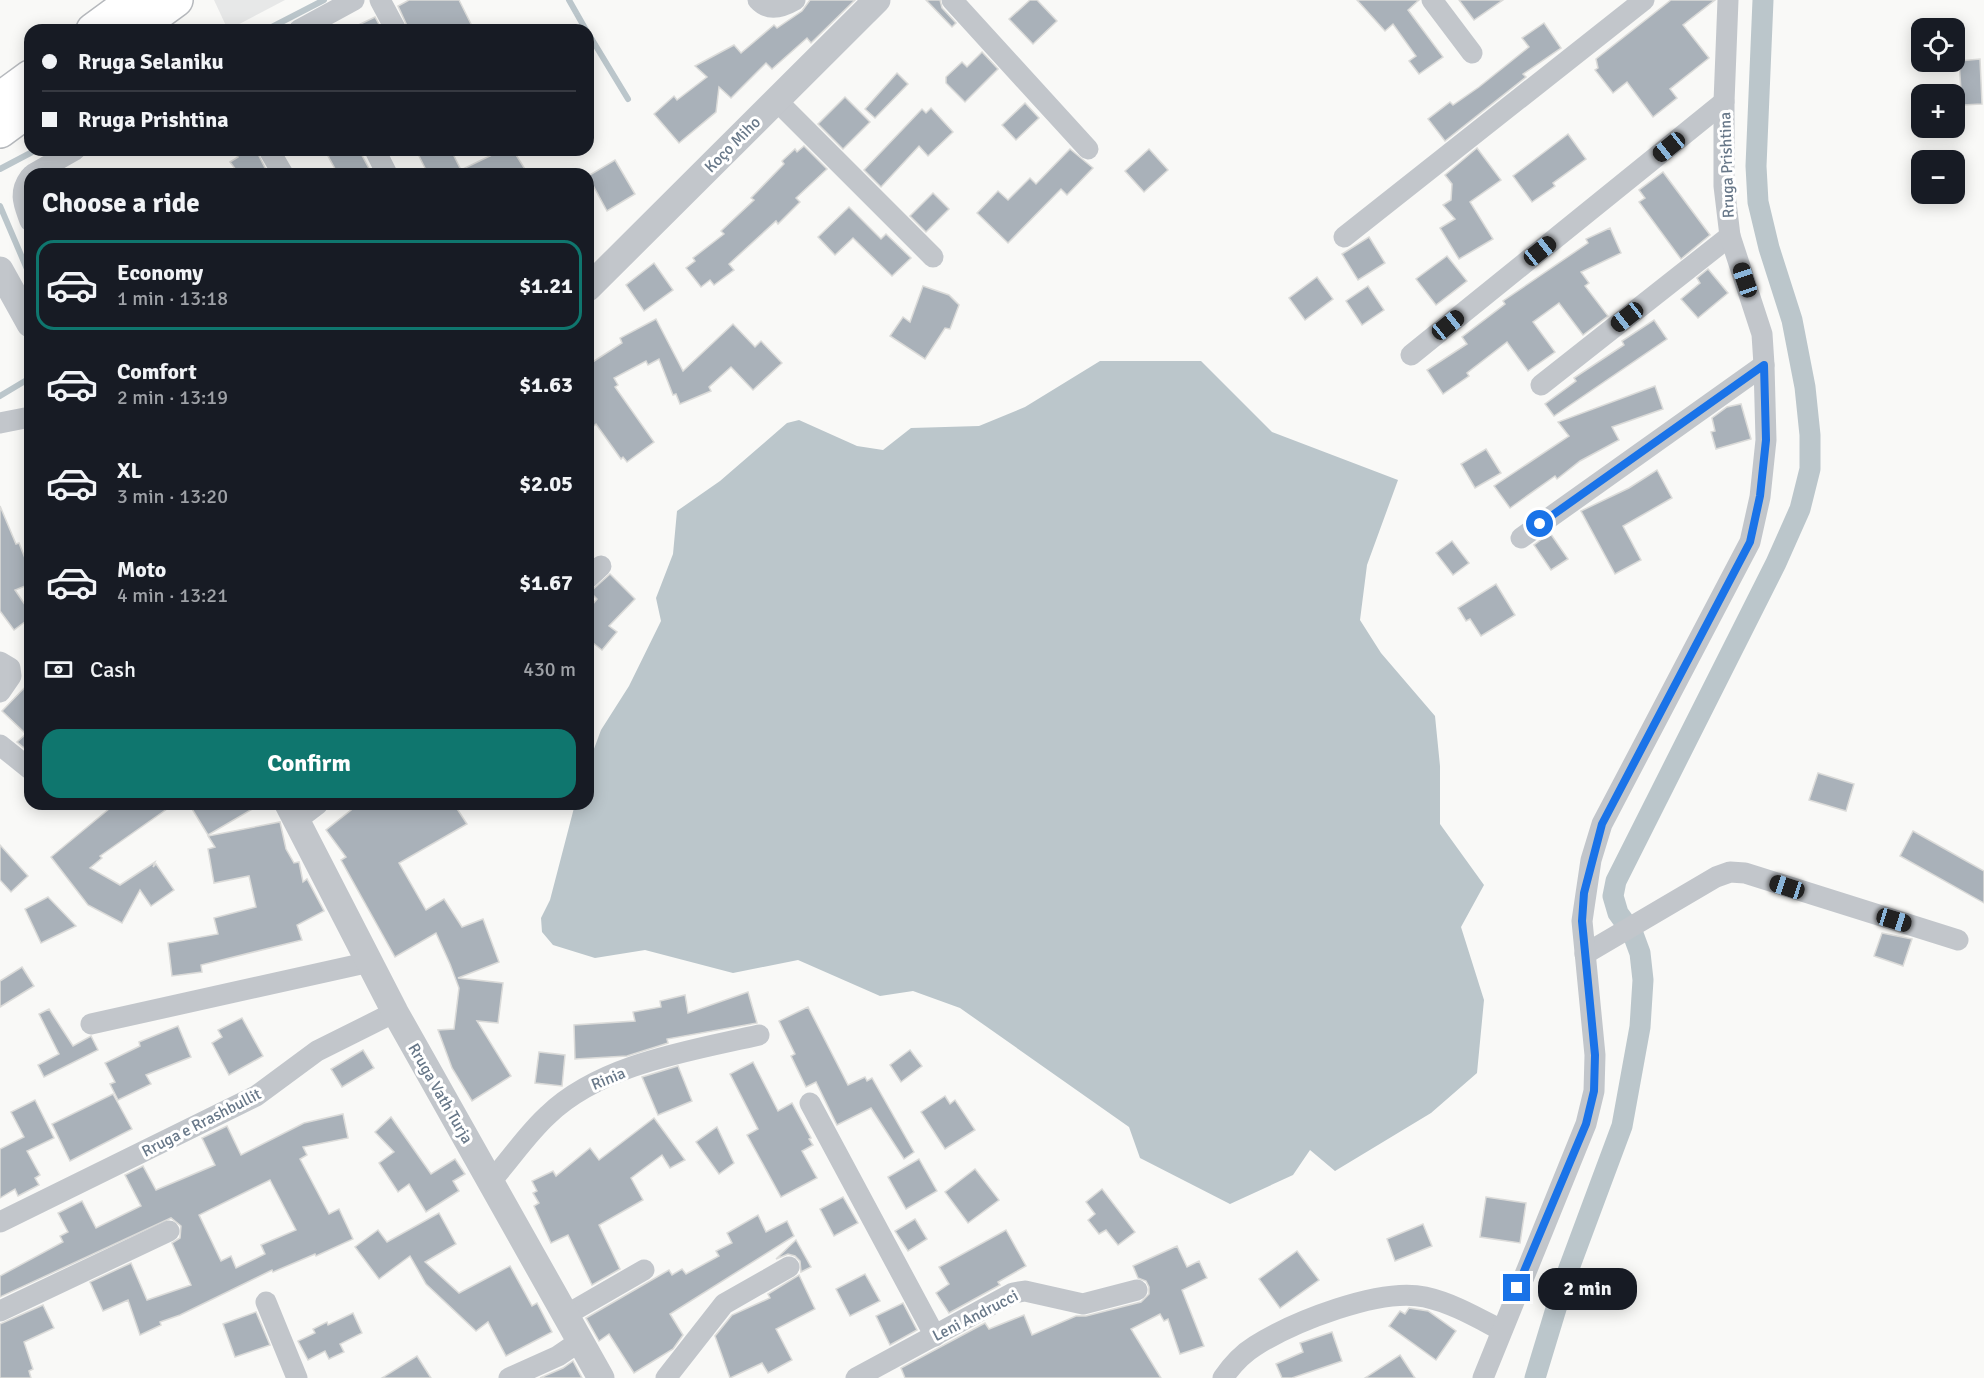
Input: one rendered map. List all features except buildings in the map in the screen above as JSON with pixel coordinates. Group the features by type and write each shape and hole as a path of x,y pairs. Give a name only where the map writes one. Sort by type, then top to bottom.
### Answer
{"highway":[{"path":"101,24 134,0"},
{"path":"143,24 176,0"},
{"path":"0,99 24,81"},
{"path":"0,131 24,113"}],"street":[{"path":"315,24 354,0"},
{"path":"380,0 393,24"},
{"path":"758,0 774,8 795,0"},
{"name":"Koço Miho","path":"594,282 877,0"},
{"path":"952,0 1088,149"},
{"path":"1432,0 1472,53"},
{"path":"1344,237 1644,0"},
{"name":"Rruga Prishtina","path":"1483,1378 1586,1124 1594,1091 1595,1055 1582,921 1584,893 1602,824 1750,542 1760,496 1766,440 1762,334 1730,236 1724,186 1724,102 1728,0"},
{"path":"777,100 933,257"},
{"path":"1412,355 1724,102"},
{"path":"44,168 64,156"},
{"path":"1541,385 1730,236"},
{"path":"0,270 24,313"},
{"path":"1521,538 1764,365"},
{"path":"0,423 24,418"},
{"path":"0,662 10,668 11,676 0,692"},
{"path":"0,745 24,764"},
{"name":"Rruga Vath Turja","path":"301,810 395,1012 601,1378"},
{"path":"1585,954 1716,877 1730,872 1744,873 1958,940"},
{"path":"91,1024 370,962"},
{"name":"Rruga e Rrashbullit","path":"0,1222 256,1096 317,1051 395,1012"},
{"name":"Rinia","path":"491,1181 547,1115 599,1079 682,1053 759,1035"},
{"path":"810,1103 935,1336"},
{"path":"0,1311 169,1231"},
{"path":"666,1378 723,1304 789,1267"},
{"path":"566,1315 644,1270"},
{"name":"Leni Andrucci","path":"856,1378 1013,1293 1025,1291 1083,1304 1137,1290"},
{"path":"1223,1378 1233,1365 1254,1347 1283,1331 1356,1302 1423,1296 1454,1305 1501,1330"},
{"path":"266,1302 297,1378"},
{"path":"508,1378 558,1356 580,1341"}],"shaded area":[{"path":"214,0 285,0 239,24 225,24"},
{"path":"1100,361 1201,361 1272,432 1398,480 1367,565 1360,620 1381,653 1435,716 1440,766 1440,824 1484,885 1461,927 1484,1000 1477,1073 1431,1113 1335,1171 1310,1150 1293,1175 1230,1204 1140,1158 1129,1127 960,1008 913,991 880,996 798,960 733,973 645,950 595,958 553,945 542,932 541,918 550,900 573,810 594,810 594,749 601,730 629,686 661,621 656,598 673,554 677,511 720,481 787,423 799,420 857,446 883,450 911,428 979,426 1025,407"}],"waterway":[{"path":"278,24 324,0"},
{"path":"569,0 583,24"},
{"path":"1535,1378 1565,1279 1622,1126 1640,1027 1643,980 1640,953 1633,934 1618,913 1613,896 1616,881 1776,563 1800,509 1810,469 1810,435 1805,387 1792,320 1769,248 1758,202 1756,166 1763,0"},
{"path":"594,43 628,99"},
{"path":"0,169 25,156"},
{"path":"0,206 24,262"},
{"path":"0,396 24,382"}],"route":[{"path":"1517,1288 1586,1124 1594,1091 1595,1055 1582,921 1584,893 1592,860 1602,824 1750,542 1760,496 1766,440 1764,365 1540,524"}]}
